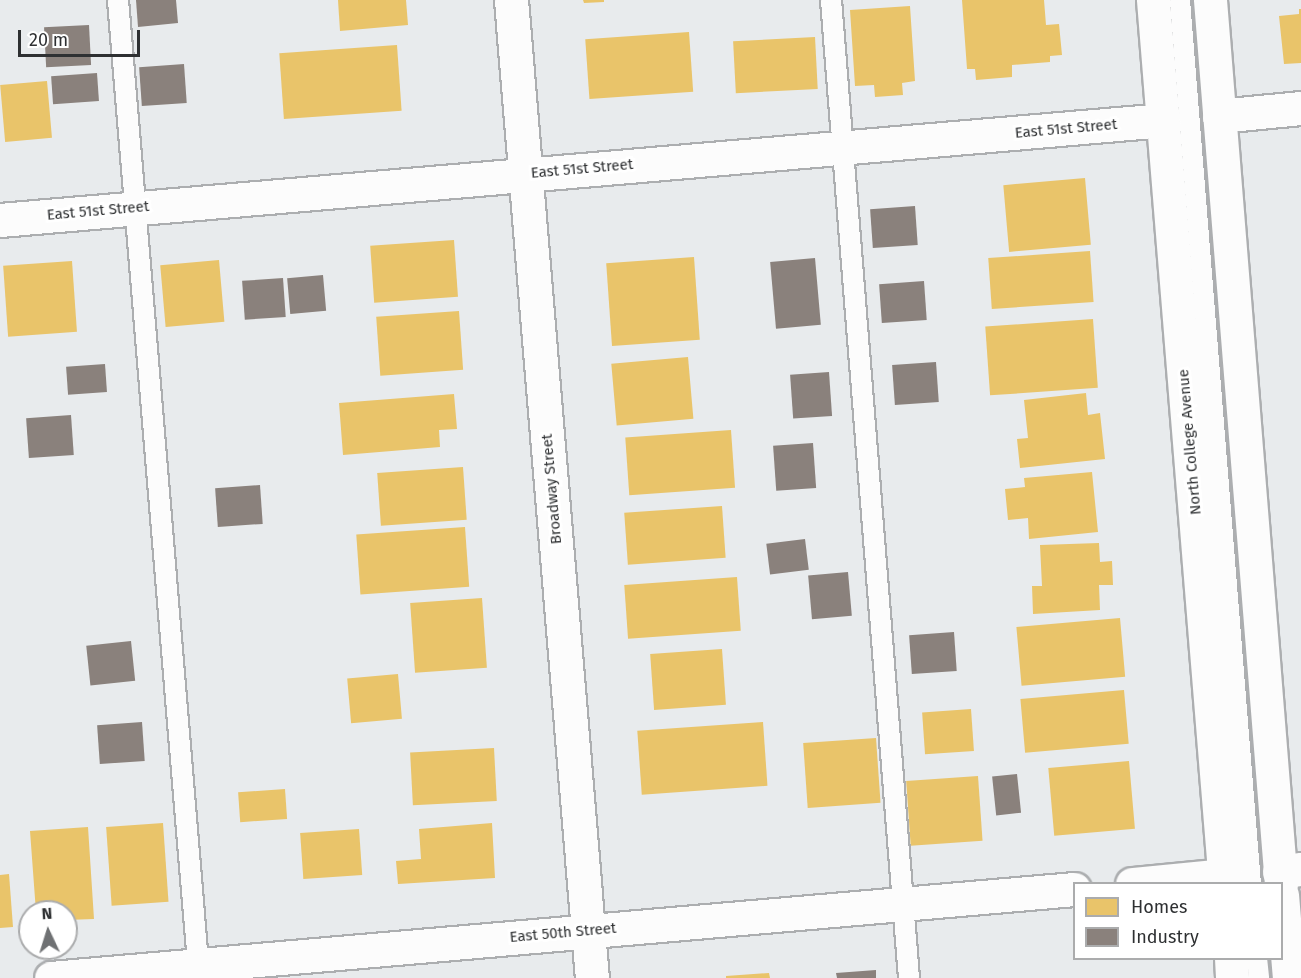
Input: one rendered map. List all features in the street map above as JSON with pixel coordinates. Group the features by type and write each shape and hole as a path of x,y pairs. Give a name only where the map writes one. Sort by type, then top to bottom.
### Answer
{"street":[{"name":"Broadway Street","path":"511,0 592,978"},
{"name":"North College Avenue","path":"1153,0 1164,120 1263,880"},
{"name":"North College Avenue","path":"1210,0 1219,116 1263,880"},
{"path":"1219,116 1301,108"},
{"name":"East 51st Street","path":"0,220 1164,120"},
{"path":"1198,882 1263,880"},
{"name":"East 50th Street","path":"51,978 198,971 588,931 1073,888"},
{"name":"North College Avenue","path":"1283,955 1289,978"},
{"path":"1231,960 1232,978"}],"lane":[{"path":"118,0 198,971"},
{"path":"831,0 909,978"},
{"name":"North College Avenue","path":"1180,0 1263,880"},
{"path":"1257,960 1259,978"}],"building: Homes":[{"path":"338,0 406,0 408,25 340,31"},
{"path":"583,0 604,0 604,2 584,3"},
{"path":"962,0 1044,0 1046,25 1059,24 1062,55 1050,56 1050,62 1012,65 1012,77 976,80 975,69 967,69"},
{"path":"910,6 915,81 902,83 903,95 875,97 874,85 855,86 850,10"},
{"path":"1299,9 1301,9 1301,63 1284,64 1279,16 1299,14"},
{"path":"689,32 693,92 589,99 585,39"},
{"path":"815,37 818,89 736,93 733,41"},
{"path":"397,45 402,111 284,119 279,53"},
{"path":"47,81 52,138 5,142 0,85"},
{"path":"1085,178 1091,245 1009,252 1003,185"},
{"path":"454,240 458,297 374,303 370,246"},
{"path":"1090,251 1094,302 992,309 988,258"},
{"path":"694,257 700,340 612,346 606,263"},
{"path":"219,260 224,322 166,327 160,265"},
{"path":"72,261 77,332 8,337 3,266"},
{"path":"459,311 463,370 380,376 376,317"},
{"path":"1093,319 1098,388 990,395 985,327"},
{"path":"688,357 693,419 617,425 611,364"},
{"path":"1086,393 1088,415 1100,413 1105,459 1020,468 1017,439 1028,438 1024,400"},
{"path":"454,394 457,429 439,430 440,447 343,455 339,403"},
{"path":"731,430 735,488 629,495 625,437"},
{"path":"463,467 467,520 381,526 377,473"},
{"path":"1092,472 1098,532 1029,539 1028,518 1008,520 1005,489 1025,487 1024,478"},
{"path":"722,506 726,558 628,565 624,513"},
{"path":"465,527 469,587 360,594 356,535"},
{"path":"1099,543 1100,562 1112,561 1113,585 1099,585 1100,610 1033,614 1032,586 1042,586 1040,545"},
{"path":"737,577 741,631 628,639 624,585"},
{"path":"482,598 487,668 415,673 410,603"},
{"path":"1120,618 1125,677 1022,686 1016,627"},
{"path":"722,649 726,705 654,710 650,654"},
{"path":"398,674 402,719 351,723 347,678"},
{"path":"1124,690 1129,744 1025,753 1020,699"},
{"path":"971,709 974,751 925,754 922,712"},
{"path":"763,722 767,786 642,795 637,731"},
{"path":"876,738 881,803 808,808 803,743"},
{"path":"494,748 497,801 413,805 410,752"},
{"path":"1129,761 1135,829 1054,836 1048,768"},
{"path":"978,776 983,841 911,846 906,781"},
{"path":"285,789 287,819 240,822 238,792"},
{"path":"163,823 169,902 112,906 106,827"},
{"path":"492,823 495,878 398,884 396,861 421,859 419,829"},
{"path":"88,827 94,919 78,920 78,900 35,900 30,831"},
{"path":"359,829 362,875 303,879 300,833"},
{"path":"9,874 13,927 0,928 0,875"},
{"path":"769,973 770,978 726,978 726,976"}],"building: Industry":[{"path":"136,0 176,0 178,23 138,27"},
{"path":"89,25 91,65 46,67 44,27"},
{"path":"184,64 187,103 142,106 139,67"},
{"path":"97,73 99,101 53,104 51,76"},
{"path":"915,206 918,245 873,248 870,209"},
{"path":"815,258 821,325 776,329 770,262"},
{"path":"323,275 326,311 290,314 287,278"},
{"path":"283,278 286,317 245,320 242,281"},
{"path":"924,281 927,320 882,323 879,284"},
{"path":"936,362 939,402 895,405 892,365"},
{"path":"105,364 107,392 68,395 66,367"},
{"path":"829,372 832,416 793,419 790,375"},
{"path":"71,415 74,455 29,458 26,418"},
{"path":"813,443 816,488 776,491 773,446"},
{"path":"260,485 263,524 218,527 215,488"},
{"path":"805,539 809,570 770,575 766,544"},
{"path":"848,572 852,616 812,619 808,575"},
{"path":"954,632 957,671 912,674 909,635"},
{"path":"131,641 135,681 90,685 86,646"},
{"path":"142,722 145,761 100,764 97,725"},
{"path":"1017,774 1021,813 996,815 992,777"},
{"path":"876,970 876,978 837,978 836,973"}]}
